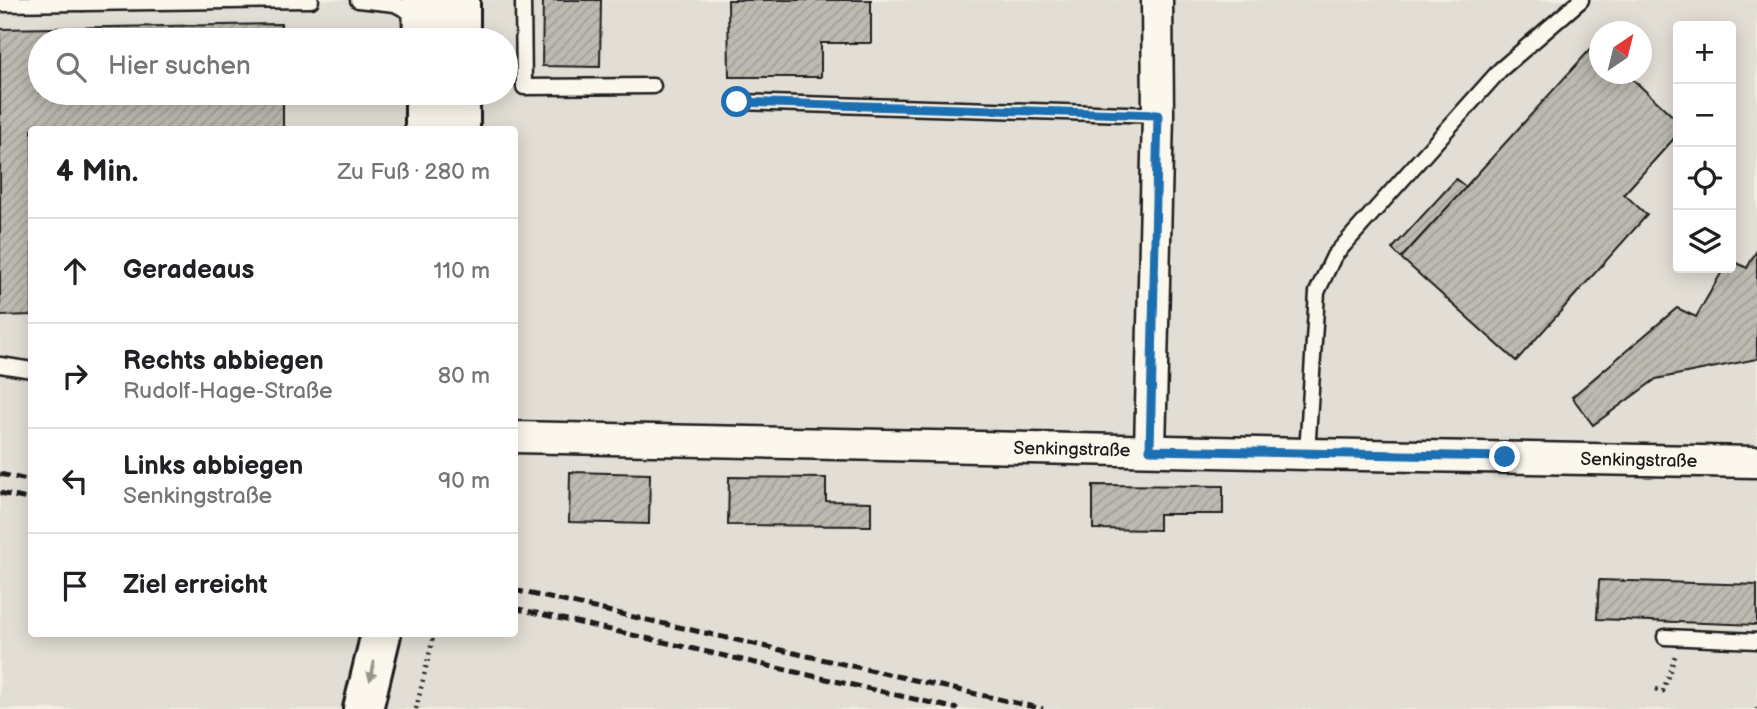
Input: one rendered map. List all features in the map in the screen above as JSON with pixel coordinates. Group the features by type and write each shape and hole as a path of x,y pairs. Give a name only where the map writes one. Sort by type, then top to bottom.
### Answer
{"main road":[{"path":"460,0 460,28"},
{"path":"425,105 425,126"},
{"path":"460,105 460,126"},
{"path":"363,709 380,637"},
{"path":"391,709 407,637"}],"street":[{"path":"1150,450 1158,115 1157,0"},
{"name":"Senkingstraße","path":"518,437 1757,462"}],"lane":[{"path":"0,4 311,0"},
{"path":"358,0 395,4 423,19"},
{"path":"523,0 524,87 653,86"},
{"path":"1307,454 1317,292 1334,256 1500,71 1581,0"},
{"path":"737,102 1158,115"},
{"path":"0,365 28,369"},
{"path":"1665,637 1757,641"}],"path":[{"path":"416,709 433,637"},
{"path":"1656,689 1663,691 1681,637"}],"shaded area":[{"path":"0,0 1757,0 1757,709 0,709"}],"building":[{"path":"543,0 601,0 600,67 542,66"},
{"path":"728,0 871,0 871,43 821,43 821,77 729,77"},
{"path":"281,24 281,28 56,28"},
{"path":"0,29 28,29 28,105 283,105 283,126 28,126 28,315 0,316"},
{"path":"1589,51 1589,84 1638,84 1673,116 1673,140 1624,194 1647,215 1516,361 1401,258"},
{"path":"1456,179 1466,187 1401,258 1392,249"},
{"path":"1757,250 1757,359 1656,379 1593,425 1572,397 1677,308 1696,317 1721,273 1736,273 1736,262 1747,268"},
{"path":"570,472 650,474 649,524 569,522"},
{"path":"729,477 826,478 826,501 871,502 871,526 728,525"},
{"path":"1093,485 1223,486 1223,514 1159,514 1159,530 1093,529"},
{"path":"1599,580 1757,585 1757,625 1597,619"}],"railway":[{"path":"0,474 28,480"},
{"path":"0,493 28,499"},
{"path":"518,591 1043,709"},
{"path":"518,609 958,709"}],"route":[{"path":"737,102 1158,115 1150,450 1505,457"}]}
